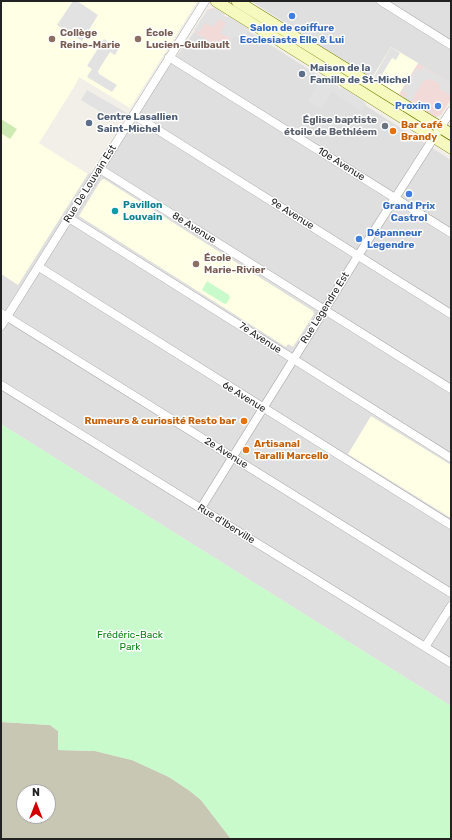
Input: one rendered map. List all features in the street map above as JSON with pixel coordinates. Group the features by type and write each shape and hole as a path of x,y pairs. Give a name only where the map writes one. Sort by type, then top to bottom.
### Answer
{"main road":[{"path":"216,1 437,132 451,134"},
{"path":"237,1 437,132 451,148"}],"street":[{"name":"Rue De Louvain Est","path":"1,326 4,315 39,267 205,1"},
{"path":"381,1 451,45"},
{"name":"10e Avenue","path":"170,57 451,233"},
{"name":"Rue Legendre Est","path":"201,508 358,255 451,111"},
{"name":"9e Avenue","path":"134,114 451,314"},
{"name":"8e Avenue","path":"100,169 451,389"},
{"name":"7e Avenue","path":"69,218 451,458"},
{"name":"6e Avenue","path":"39,267 451,525"},
{"name":"2e Avenue","path":"4,315 451,593"},
{"name":"Rue d'Iberville","path":"1,384 451,663"},
{"path":"425,647 451,606"}],"shaded area":[{"path":"1,1 197,2 130,108 79,77 39,143 88,174 18,285 1,274"},
{"path":"73,1 77,1 98,15 82,41 57,25"},
{"path":"251,1 451,1 451,84 391,47 372,78"},
{"path":"214,7 225,14 223,16 227,18 228,16 249,29 242,40 235,36 230,43 230,38 220,33 226,23 219,19 213,27 205,23 199,33 194,30 208,9 212,11"},
{"path":"212,8 241,26 225,51 194,32 208,10"},
{"path":"241,26 451,160 451,706 1,424 1,119 88,174 100,169 134,115 194,32 203,37"},
{"path":"104,39 119,48 115,55 110,52 98,71 99,74 117,85 112,92 87,77 92,69 87,66"},
{"path":"391,47 418,63 399,94 372,78"},
{"path":"391,47 400,53 396,60 392,58 378,81 373,78"},
{"path":"418,63 451,84 451,99 441,115 436,117 399,94"},
{"path":"423,67 451,84 451,96 439,88 441,85 431,79 423,81 411,102 404,98 407,94 402,91 417,68 421,71"},
{"path":"324,78 333,82 340,88 339,90 342,87 362,100 366,104 362,111 332,92 321,109 308,101 321,80"},
{"path":"87,90 127,113 124,118 115,112 111,118 81,100"},
{"name":"École Marie-Rivier","path":"104,179 313,311 314,314 293,347 288,344 286,347 79,216 101,180"},
{"path":"371,416 451,465 451,518 348,454"},
{"path":"1,722 50,725 58,731 58,750 95,751 132,760 169,777 201,800 231,839 1,839"}],"green space":[{"path":"1,119 17,129 10,139 1,133"},
{"path":"207,281 229,295 230,298 226,304 202,290"},
{"name":"Frédéric-Back Park","path":"1,424 451,706 451,839 231,839 201,800 169,777 132,760 95,751 58,750 58,731 50,725 1,722"}],"place":[{"name":"Salon de coiffure Ecclesiaste Elle & Lui","path":"292,16"},
{"name":"Collège Reine-Marie","path":"52,39"},
{"name":"École Lucien-Guilbault","path":"138,39"},
{"name":"Maison de la Famille de St-Michel","path":"302,74"},
{"name":"Proxim","path":"438,106"},
{"name":"Centre Lasallien Saint-Michel","path":"89,123"},
{"name":"Église baptiste étoile de Bethléem","path":"385,126"},
{"name":"Bar café Brandy","path":"393,131"},
{"name":"Grand Prix Castrol","path":"409,194"},
{"name":"Pavillon Louvain","path":"115,211"},
{"name":"Dépanneur Legendre","path":"359,239"},
{"name":"École Marie-Rivier","path":"196,264"},
{"name":"Rumeurs & curiosité Resto bar","path":"244,421"},
{"name":"Artisanal Taralli Marcello","path":"246,450"}]}
